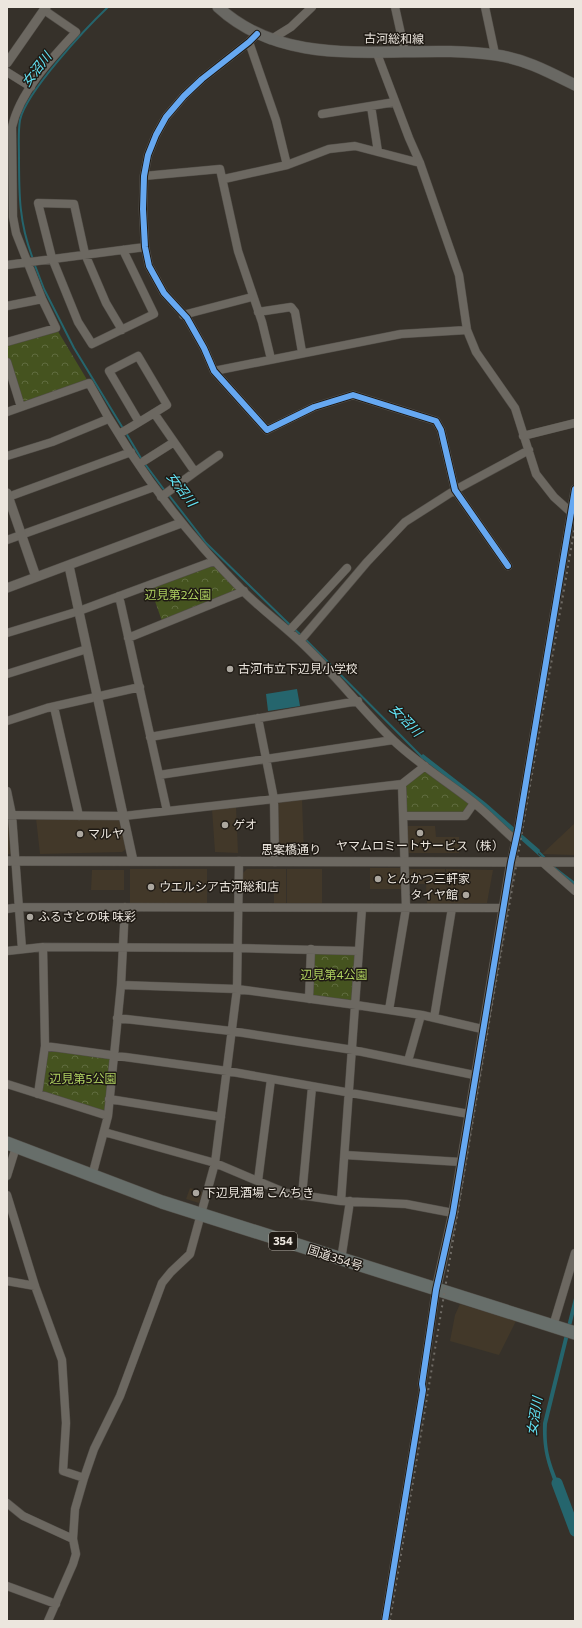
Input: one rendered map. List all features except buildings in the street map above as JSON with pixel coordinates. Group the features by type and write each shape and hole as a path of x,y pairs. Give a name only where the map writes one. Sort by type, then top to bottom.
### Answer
{"highway":[{"name":"国道354号","path":"12,1145 162,1202 566,1331"}],"main road":[{"name":"古河総和線","path":"218,7 257,34 284,44 313,49 495,54 528,62 575,85"}],"street":[{"path":"270,40 291,27 312,7"},
{"path":"395,7 405,52"},
{"path":"485,7 495,54"},
{"path":"7,63 45,8 76,32 57,53 20,101 12,126 10,194 16,233 42,300 56,328 7,342"},
{"path":"257,34 202,79 184,96 166,117 156,135 148,155 144,176 145,247 149,266 164,293 184,315 204,348 214,371 267,430 314,407 353,395 436,421 441,430 455,490 508,566"},
{"path":"249,42 276,120 287,165"},
{"path":"376,51 420,162 459,275 467,330 476,352 515,408 536,474 554,497 573,515"},
{"path":"7,72 31,87"},
{"path":"322,114 395,102"},
{"path":"371,106 378,152"},
{"path":"224,179 287,165 329,149 354,146 420,162"},
{"path":"144,176 220,168 224,179 238,251 258,312 271,359"},
{"path":"122,330 106,303 85,254 74,204 38,203 52,258 78,322 92,344 122,330 154,314 123,250"},
{"path":"7,265 27,261 145,247"},
{"path":"184,315 252,297"},
{"path":"7,306 42,300"},
{"path":"258,312 291,307 295,312 302,352"},
{"path":"214,371 302,352 401,334 467,330"},
{"path":"119,434 139,422 154,413 167,405 138,356 109,371 139,422"},
{"path":"7,362 21,407"},
{"path":"7,412 90,383 108,419 154,487 181,523 214,560 244,591 300,641 393,740 517,835"},
{"path":"154,413 195,472"},
{"path":"7,456 52,442 108,419"},
{"path":"523,436 575,423"},
{"path":"144,461 174,442"},
{"path":"300,641 367,562 405,522 455,490 529,450"},
{"path":"36,577 8,495 131,452"},
{"path":"162,497 219,455"},
{"path":"7,540 154,487"},
{"path":"385,1621 423,1390 422,1384 436,1290 453,1213 474,1075 573,515 575,488"},
{"path":"7,588 181,523"},
{"path":"7,633 79,611 214,560"},
{"path":"69,566 133,861"},
{"path":"289,631 347,568"},
{"path":"128,638 244,591"},
{"path":"325,593 333,601"},
{"path":"119,596 167,811"},
{"path":"7,674 87,649"},
{"path":"7,721 54,707 140,687"},
{"path":"150,737 358,701"},
{"path":"54,707 80,816"},
{"path":"258,718 274,799 275,862"},
{"path":"159,775 393,740"},
{"path":"10,815 124,816 402,784 425,766"},
{"path":"389,1010 406,908 402,784"},
{"path":"7,791 10,815 11,861 19,907 22,949"},
{"path":"404,816 465,816 474,803"},
{"name":"思案橋通り","path":"11,861 575,862"},
{"path":"48,1621 76,1554 73,1539 74,1509 94,1449 120,1396 162,1282 190,1254 215,1163 237,989 239,861"},
{"path":"543,861 575,891"},
{"path":"7,909 19,907 503,908"},
{"path":"92,1176 108,1116 121,985 125,907"},
{"path":"341,1201 350,1094 362,908"},
{"path":"434,1018 452,908"},
{"path":"38,1094 45,1046 43,947"},
{"path":"7,951 43,947 238,948 359,951"},
{"path":"309,998 310,949"},
{"path":"121,985 237,989 356,1004 421,1015 482,1029"},
{"path":"408,1061 421,1015"},
{"path":"118,1018 232,1031 353,1050 474,1075"},
{"path":"45,1046 227,1071 469,1114"},
{"path":"258,1181 271,1080"},
{"path":"7,1084 108,1116"},
{"path":"302,1196 312,1087"},
{"path":"110,1099 221,1118"},
{"path":"104,1132 215,1163 286,1193 341,1201 406,1204 453,1213"},
{"path":"7,1176 12,1145"},
{"path":"345,1155 461,1162"},
{"path":"7,1195 35,1286 62,1360 66,1423 63,1471 84,1478"},
{"path":"341,1260 350,1201"},
{"path":"566,1331 575,1253"},
{"path":"7,1282 35,1286"},
{"path":"7,1503 23,1516 73,1539"},
{"path":"7,1586 56,1604"}],"shaded area":[{"path":"302,799 304,854 277,853 278,801"},
{"path":"236,807 238,853 215,852 212,809"},
{"path":"7,817 10,820 12,854 7,854"},
{"path":"36,818 119,819 126,849 122,852 40,854"},
{"path":"575,823 575,855 542,854"},
{"path":"405,826 435,826 436,837 459,837 459,853 406,853"},
{"path":"370,868 400,868 402,889 370,889"},
{"path":"130,869 207,869 207,904 130,904"},
{"path":"247,869 286,869 286,904 274,904 274,886 242,885 243,873"},
{"path":"287,869 322,869 322,904 287,904"},
{"path":"407,869 445,869 447,903 446,869 493,870 487,903 427,904 426,884 407,884"},
{"path":"92,870 124,870 124,890 91,890"},
{"path":"190,1188 203,1192 199,1203 186,1199"},
{"path":"460,1304 516,1321 499,1355 450,1341 455,1315"}],"green space":[{"path":"56,328 89,383 21,407 7,362 7,342"},
{"name":"辺見第2公園","path":"214,561 244,591 163,624 149,584"},
{"path":"425,766 474,803 465,816 404,816 402,784"},
{"name":"辺見第4公園","path":"311,949 359,951 356,1005 309,999"},
{"name":"辺見第5公園","path":"45,1046 114,1055 108,1116 38,1094"}],"water":[{"path":"297,689 300,706 268,711 266,694"},
{"path":"423,754 486,803 540,850 538,854 575,882 575,888 483,806 420,757"},
{"path":"575,1294 575,1310 547,1424 547,1444 549,1453 553,1469 564,1496 560,1498 545,1453 543,1423"}],"waterway":[{"name":"女沼川","path":"33,259 22,221 19,183 20,120 33,93 45,77 72,45 108,7"},
{"name":"女沼川","path":"34,263 44,289 74,348 124,430"},
{"name":"女沼川","path":"126,433 142,460"},
{"name":"女沼川","path":"145,464 165,491"},
{"name":"女沼川","path":"168,494 206,543 290,625"},
{"name":"女沼川","path":"293,628 302,636"},
{"name":"女沼川","path":"305,639 423,758"},
{"name":"女沼川","path":"537,850 545,858"},
{"name":"女沼川","path":"557,1483 575,1531"}],"railway":[{"path":"390,1621 491,1011 575,526"}],"cycle path":[{"path":"257,34 202,79 184,96 166,117 156,135 148,155 144,176 143,209 145,247 149,266 164,293 187,318 204,348 214,371 267,430 314,407 353,395 436,421 441,430 455,490 508,566"},
{"path":"385,1621 423,1390 422,1384 436,1290 453,1213 575,489"}],"place":[{"name":"古河市立下辺見小学校","path":"230,669"},
{"name":"ゲオ","path":"225,825"},
{"name":"ヤマムロミートサービス（株）","path":"420,833"},
{"name":"マルヤ","path":"80,834"},
{"name":"とんかつ三軒家","path":"378,879"},
{"name":"ウエルシア古河総和店","path":"151,887"},
{"name":"タイヤ館","path":"466,895"},
{"name":"ふるさとの味 味彩","path":"30,917"},
{"name":"下辺見酒場 こんちき","path":"196,1193"}]}
